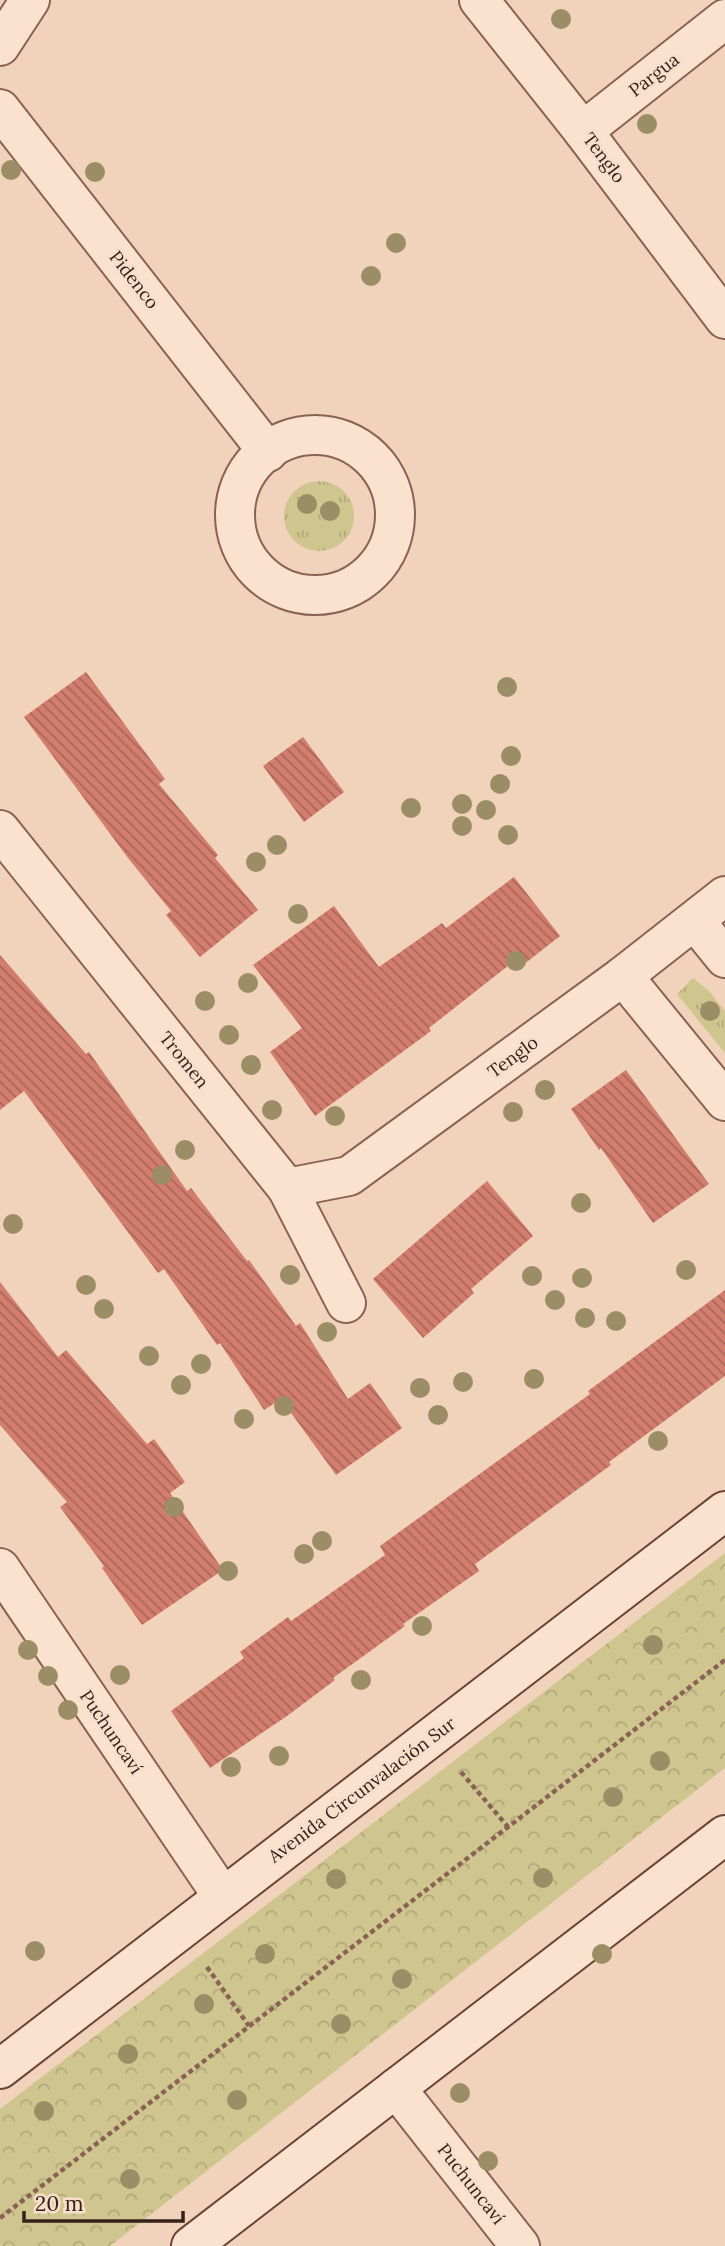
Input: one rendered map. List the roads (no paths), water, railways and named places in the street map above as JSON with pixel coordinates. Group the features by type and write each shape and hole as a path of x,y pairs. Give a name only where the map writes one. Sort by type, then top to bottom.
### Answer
{"street":[{"path":"0,46 30,0"},
{"name":"Tenglo","path":"479,0 583,131 725,319"},
{"name":"Pargua","path":"583,131 725,19"},
{"name":"Pidenco","path":"0,109 268,452"},
{"path":"326,436 345,441 369,457 390,487 395,524 389,544 376,568 345,590 318,596 279,587 248,561 237,536 235,507 243,480 255,462 268,452 277,444 298,437 326,436"},
{"name":"Tromen","path":"0,830 287,1188 346,1303"},
{"name":"Tenglo","path":"287,1188 349,1176 623,976 725,895"},
{"path":"695,921 725,958"},
{"path":"623,976 725,1101"},
{"name":"Avenida Circunvalación Sur","path":"0,2069 725,1511"},
{"name":"Puchuncaví","path":"0,1568 223,1896"},
{"path":"191,2246 725,1835"},
{"name":"Puchuncaví","path":"396,2088 520,2246"}]}
